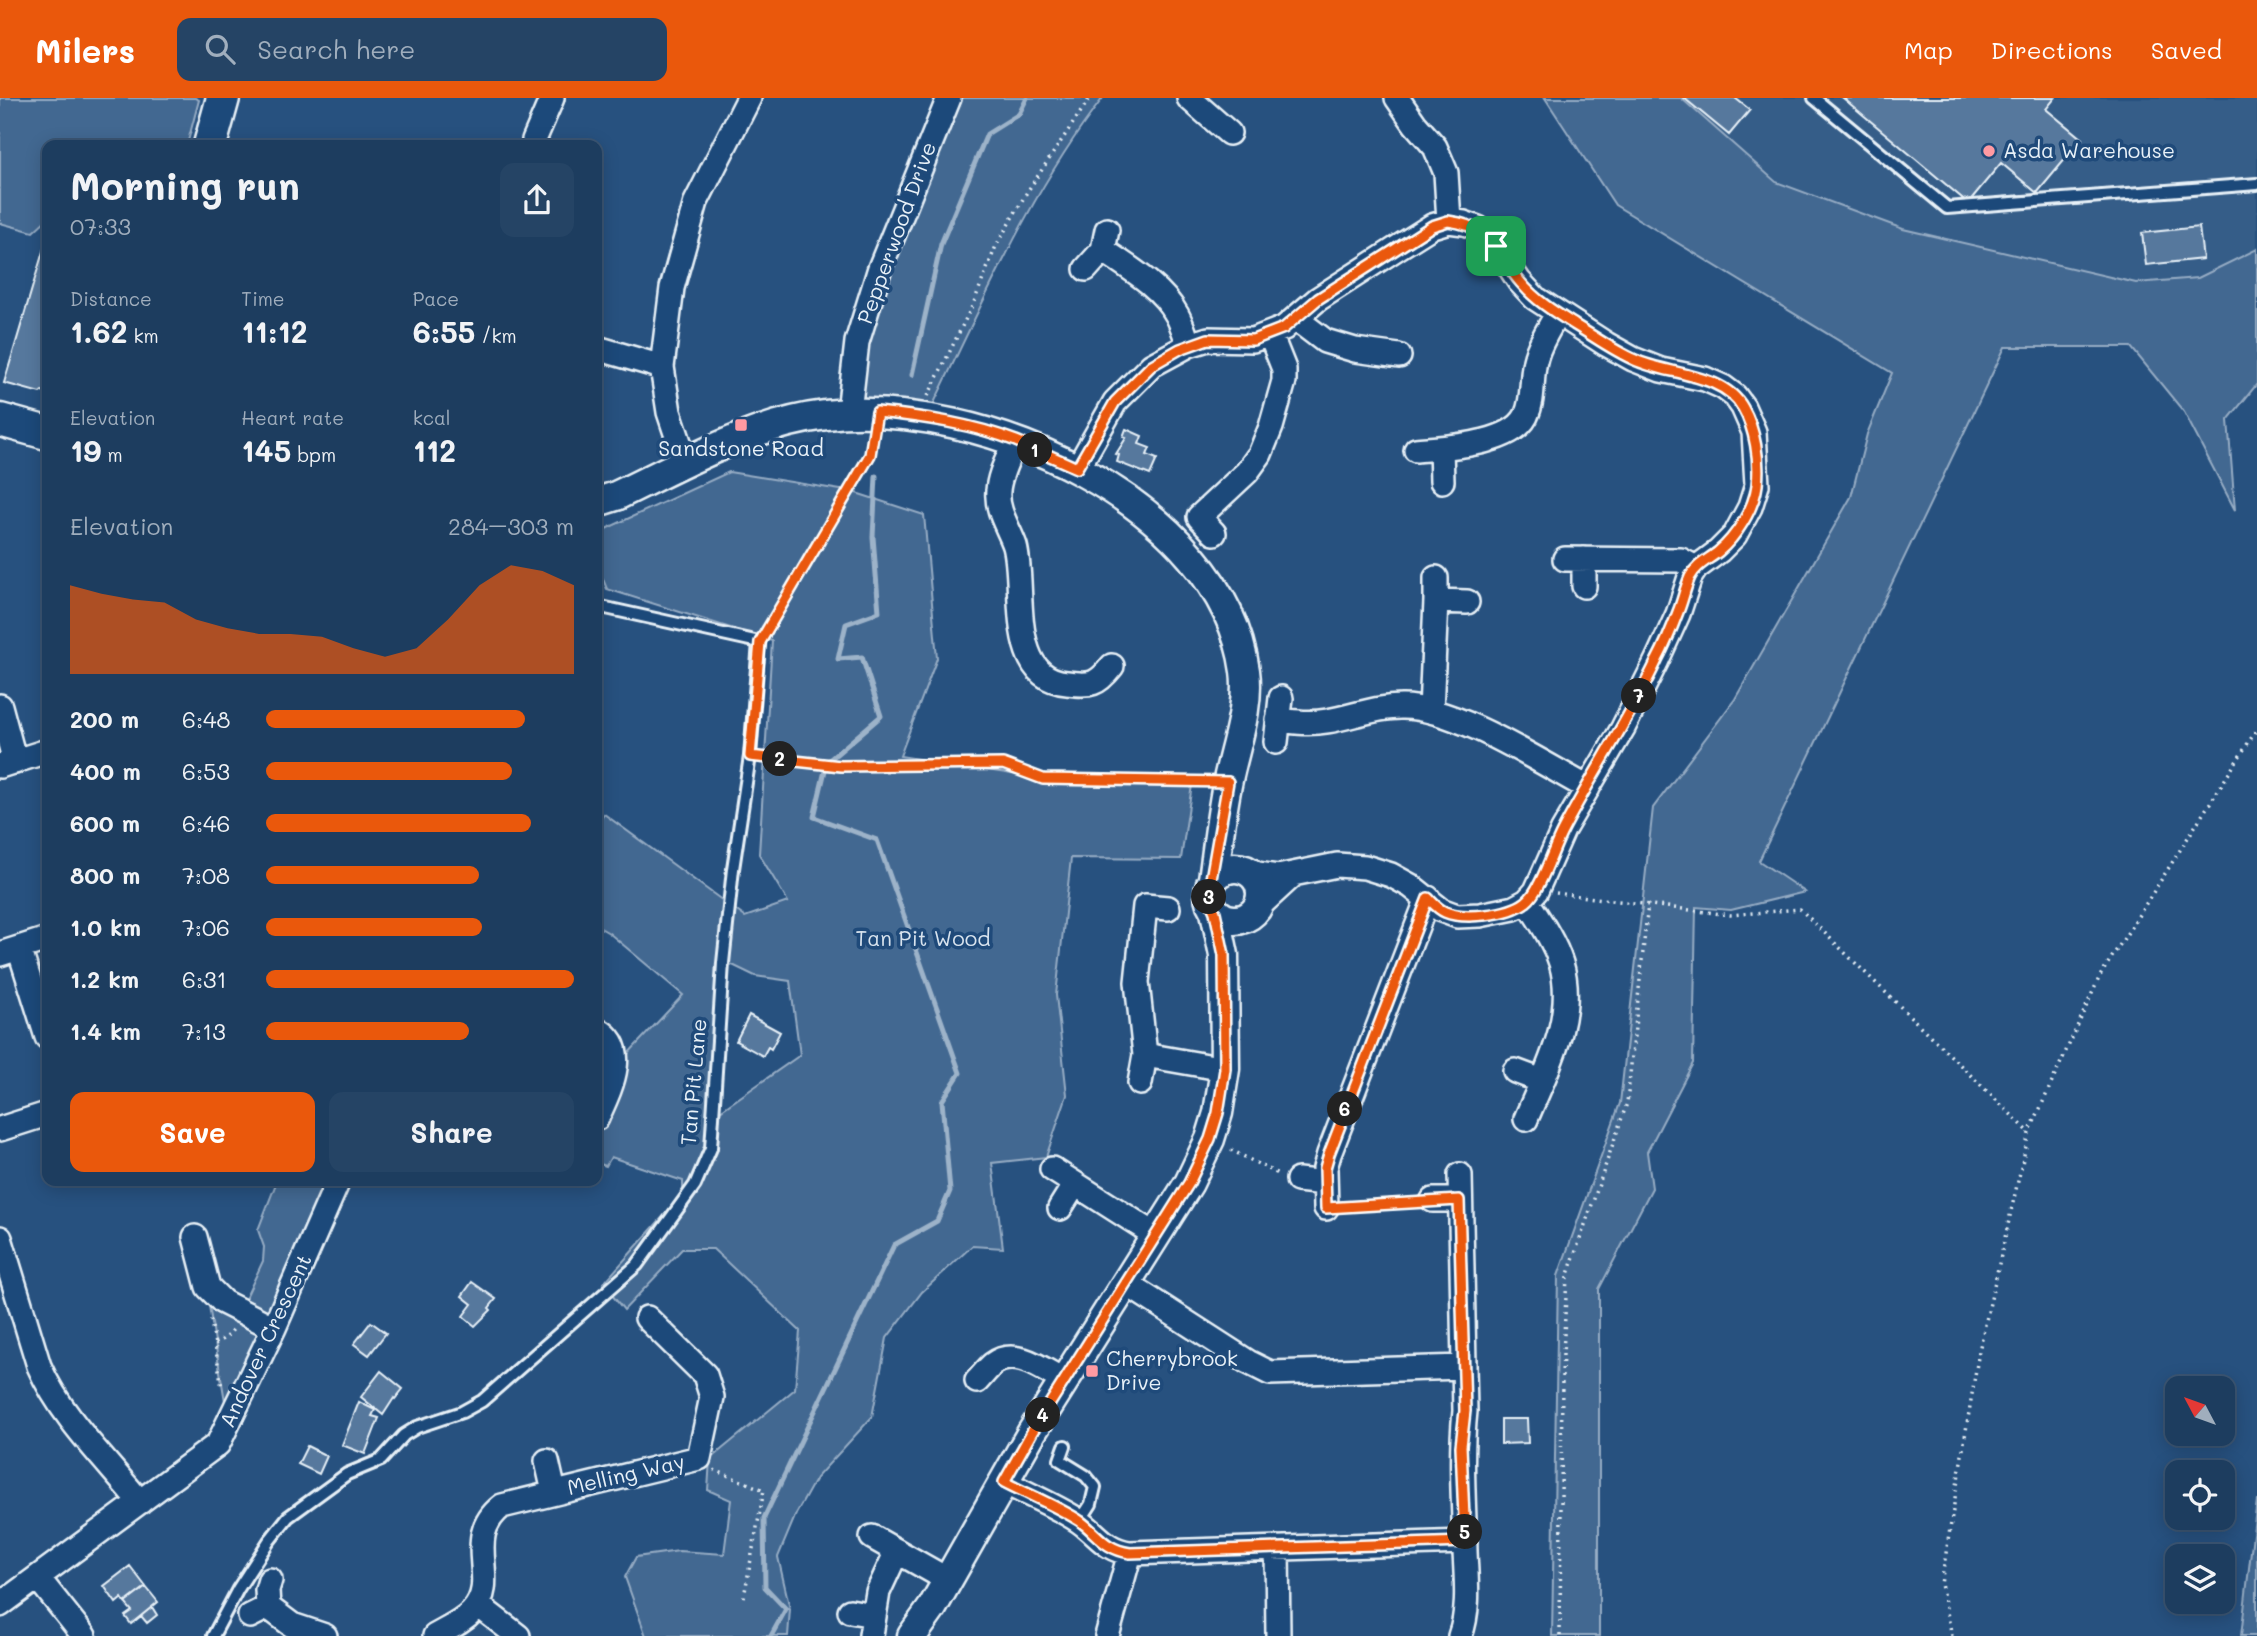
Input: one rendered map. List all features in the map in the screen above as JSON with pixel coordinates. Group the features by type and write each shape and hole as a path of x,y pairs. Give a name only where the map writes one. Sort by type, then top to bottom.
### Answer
{"main road":[{"path":"212,140 223,98"},
{"path":"0,420 42,432"}],"street":[{"path":"534,140 552,98"},
{"path":"686,463 669,412 662,367 672,288 696,202 749,98"},
{"name":"Pepperwood Drive","path":"849,412 857,342 880,268 949,98"},
{"path":"1397,98 1435,147 1446,173 1448,221"},
{"path":"1200,101 1229,133"},
{"path":"1077,468 1099,425 1115,402 1130,384 1152,365 1189,345 1208,339 1253,340 1284,328 1318,299 1432,226 1448,221 1478,228 1496,246 1519,281 1535,298 1558,314 1633,359 1661,370 1705,379 1723,387 1735,396 1743,407 1754,432 1757,485 1750,508 1735,535 1696,568 1657,660 1623,728 1563,830 1532,896 1514,908 1457,916 1441,911 1428,898 1391,875 1365,867 1337,865 1278,877 1226,869 1213,879"},
{"path":"1086,269 1105,240 1176,313 1189,345"},
{"path":"1416,450 1497,438 1513,431 1525,418 1529,407 1535,358 1558,314"},
{"path":"1296,319 1325,341 1355,350 1399,356"},
{"path":"1199,518 1247,472 1260,454 1271,427 1284,381 1284,369 1269,334"},
{"path":"602,349 662,367"},
{"path":"602,500 758,430 791,420 849,412 877,412 917,416 975,428 1016,441 1077,468 1129,500 1163,528 1210,583 1230,616 1242,650 1246,695 1208,896 1215,912 1224,955 1225,1069 1218,1113 1210,1139 1189,1183 1064,1381 932,1608 912,1636"},
{"path":"1016,441 1000,478 997,493 998,507 1015,547 1024,638 1029,657 1040,672 1059,683 1086,685 1100,681 1112,666"},
{"path":"1441,447 1442,481"},
{"path":"1584,586 1574,559 1681,560 1696,568"},
{"path":"1431,710 1436,590 1467,602"},
{"path":"0,706 7,764 42,753"},
{"path":"1278,720 1307,723 1328,721 1378,708 1431,710 1467,724 1588,788"},
{"path":"1220,834 1261,886 1262,894 1224,955"},
{"path":"1215,912 1236,920 1253,912 1294,874"},
{"path":"1526,1119 1565,1012 1566,992 1560,961 1532,896"},
{"path":"1326,1208 1325,1168 1333,1143 1428,898"},
{"path":"1140,1083 1145,1055 1137,982 1145,906 1168,908"},
{"path":"42,941 9,951 42,1026"},
{"path":"602,1032 617,1055 612,1084 602,1107"},
{"path":"1145,1055 1225,1069"},
{"path":"1515,1071 1542,1081"},
{"path":"0,1129 42,1116"},
{"path":"1052,1169 1157,1236"},
{"path":"1460,1175 1465,1411 1461,1446 1467,1596 1460,1636"},
{"path":"1298,1180 1325,1183"},
{"path":"1060,1208 1074,1184"},
{"name":"Andover Crescent","path":"0,1605 218,1444 274,1328 336,1186"},
{"path":"1433,1200 1459,1200"},
{"path":"195,1237 208,1287 223,1303 274,1328"},
{"path":"0,1238 47,1385 140,1502"},
{"path":"1127,1284 1248,1362 1270,1373 1464,1367"},
{"name":"Melling Way","path":"478,1605 484,1583 482,1538 486,1521 502,1506 554,1492 706,1464 712,1397 705,1375 647,1318"},
{"path":"977,1381 993,1364 999,1350 1016,1359 1028,1361 1064,1381"},
{"name":"Melling Way","path":"547,1461 554,1492"},
{"path":"1004,1482 1080,1521 1107,1546 1119,1552 1465,1542"},
{"path":"872,1536 948,1580"},
{"path":"1278,1548 1278,1636"},
{"path":"850,1611 872,1625 878,1592 897,1550"},
{"path":"1107,1636 1130,1553"},
{"path":"38,1578 84,1636"},
{"path":"270,1580 259,1611 325,1636"},
{"path":"435,1636 463,1620 478,1605 518,1636"}],"lane":[{"path":"1814,98 1947,208 2257,184"},
{"path":"602,607 760,642"},
{"name":"Tan Pit Lane","path":"213,1636 269,1541 288,1517 347,1474 381,1460 404,1436 417,1427 462,1412 482,1401 637,1265 695,1185 711,1148 723,963 733,869 750,756 760,642"},
{"path":"1065,1446 1060,1460 1086,1476 1095,1487 1091,1504 1080,1521"}],"path":[{"path":"917,416 974,302 996,246 1027,192 1090,98"},
{"path":"760,642 870,455 877,412"},
{"path":"1952,1636 1941,1584 1979,1351 2029,1133 2100,976 2257,729"},
{"path":"750,756 837,765 1003,764 1043,779 1228,782"},
{"path":"1532,896 1648,904 1730,915 1800,909 2029,1133"},
{"path":"1560,1636 1562,1374 1567,1277 1627,1103 1648,904"},
{"path":"1210,1139 1289,1180 1298,1180"},
{"path":"1326,1208 1433,1200"},
{"path":"208,1287 229,1425"},
{"path":"706,1464 764,1490 743,1602"}],"shaded area":[{"path":"1681,98 2257,98 2257,249 2198,278 2136,283 1903,229 1776,182"}],"green space":[{"path":"0,98 199,100 188,140 42,140 42,224 33,232 0,223"},
{"path":"960,98 1103,98 1077,133 1031,208 933,405 917,416 862,398 867,344 889,275"},
{"path":"1545,98 1681,98 1776,182 1903,229 2136,283 2198,278 2257,249 2257,384 2228,420 2235,510 2184,412 2131,347 2005,347 1759,861 1805,892 1731,910 1696,907 1693,1063 1647,1152 1652,1188 1599,1289 1599,1636 1552,1636 1558,1276 1620,1103 1653,808 1735,699 1851,497 1867,434 1892,373 1615,205"},
{"name":"Tan Pit Wood","path":"729,472 853,492 924,515 937,658 900,756 1043,779 1192,785 1181,859 1071,858 1056,995 1067,1095 1046,1157 992,1163 1003,1248 972,1246 922,1292 887,1338 872,1417 816,1478 796,1514 778,1557 790,1609 788,1636 646,1636 625,1577 636,1557 679,1551 724,1554 731,1500 708,1490 710,1459 795,1389 800,1331 713,1249 682,1249 624,1310 603,1284 683,1194 683,1181 611,1157 606,1166 602,1165 602,1124 624,1058 683,995 602,929 602,817 604,814 745,917 788,902 759,854 772,641 607,589 602,577 602,531","holes":["720,959 755,976 790,981 800,1055 713,1116"]},
{"path":"275,1186 336,1186 229,1425 207,1294 240,1310 263,1261 264,1247 258,1230"},
{"path":"2257,1500 2257,1636 2241,1636"}],"building":[{"path":"1684,98 1735,98 1750,110 1729,135"},
{"name":"Asda Warehouse","path":"1843,98 2055,98 2046,109 2082,139 2037,193 2001,163 1968,203"},
{"path":"2199,227 2203,259 2146,265 2142,233"},
{"path":"42,255 42,391 40,393 4,383"},
{"path":"1126,429 1142,436 1139,444 1150,448 1147,455 1157,459 1150,475 1117,462 1119,455 1116,454 1126,438 1123,437"},
{"path":"749,1015 780,1032 771,1049 768,1047 763,1056 736,1041"},
{"path":"472,1282 496,1299 489,1308 491,1310 475,1326 463,1316 472,1304 462,1296"},
{"path":"371,1322 386,1333 369,1355 354,1344"},
{"path":"381,1371 403,1389 383,1415 361,1397"},
{"path":"359,1402 375,1410 372,1416 379,1418 365,1454 342,1445"},
{"path":"1501,1419 1527,1419 1528,1443 1501,1444"},
{"path":"307,1446 327,1456 319,1474 298,1464"},
{"path":"130,1566 146,1587 125,1603 122,1598 116,1603 104,1586"},
{"path":"146,1587 158,1602 131,1624 125,1616 132,1611 125,1603"},
{"path":"152,1607 157,1615 147,1623 141,1616"}],"waterway":[{"path":"912,375 941,244 987,134 1019,114 1027,98"},
{"path":"771,1636 786,1609 765,1587 764,1518 894,1245 937,1221 950,1191 942,1101 960,1073 877,840 814,817 827,762 881,716 862,657 838,659 846,624 879,612 873,537 876,476"}],"place":[{"name":"Asda Warehouse","path":"1989,151"},
{"name":"Sandstone Road","path":"741,425"},
{"name":"Cherrybrook Drive","path":"1092,1371"}],"route":[{"path":"1448,221 1464,223 1478,228 1496,246 1519,281 1535,298 1558,314 1633,359 1661,370 1705,379 1735,396 1754,432 1757,485 1750,508 1735,535 1696,568 1690,577 1678,614 1657,660 1623,728 1563,830 1536,891 1528,901 1514,908 1480,915 1457,916 1441,911 1428,898 1341,1120 1325,1168 1326,1208 1459,1200 1465,1411 1461,1446 1465,1542 1119,1552 1107,1546 1080,1521 1004,1482 1032,1432 1189,1183 1210,1139 1218,1113 1225,1069 1224,955 1215,912 1208,896 1228,782 1043,779 1003,764 841,766 750,756 760,642 870,455 877,412 917,416 975,428 1016,441 1077,468 1099,425 1130,384 1152,365 1180,349 1208,339 1253,340 1284,328 1318,299 1432,226 1448,221"}]}
